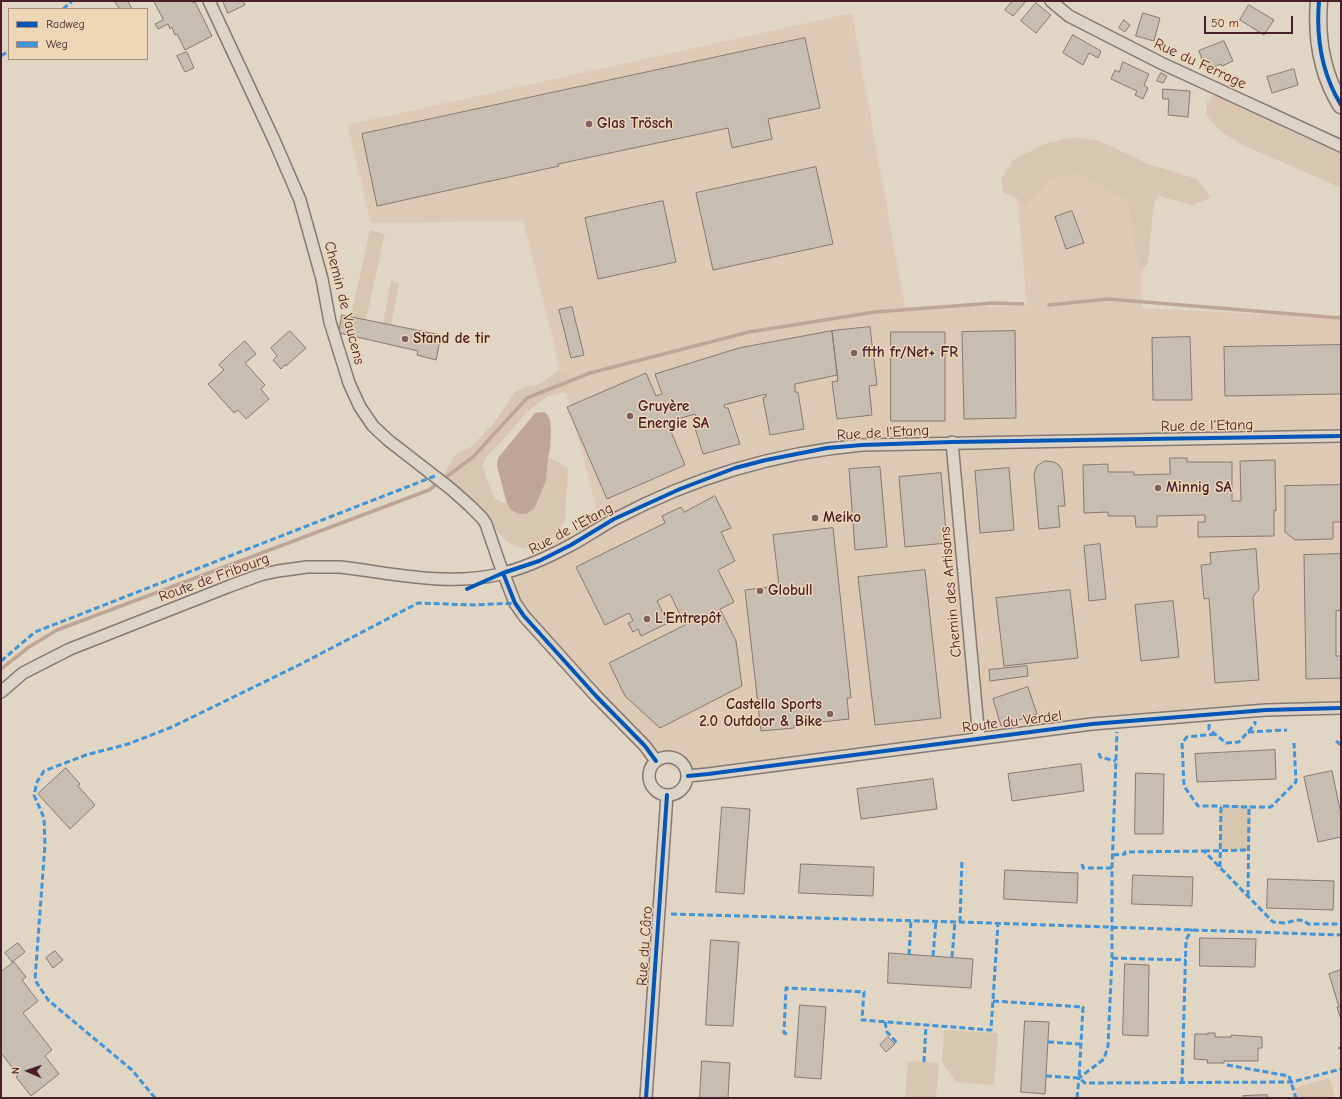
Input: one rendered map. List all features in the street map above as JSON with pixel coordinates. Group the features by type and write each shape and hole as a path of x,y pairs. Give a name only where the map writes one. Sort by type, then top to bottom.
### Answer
{"street":[{"name":"Chemin de Vaucens","path":"209,1 274,140 300,200 322,279 330,322 349,383 360,407 373,426 388,440 436,476 470,506 486,524 503,573"},
{"name":"Rue du Ferrage","path":"1051,1 1069,16 1161,64 1341,146"},
{"path":"1319,1 1317,21 1319,46 1330,84 1341,105"},
{"name":"Rue de l'Etang","path":"503,573 539,561 571,545 614,519 680,489 736,468 766,460 827,448 862,445 952,442 1341,436"},
{"name":"Chemin des Artisans","path":"952,442 979,739"},
{"name":"Route de Fribourg","path":"1,692 23,674 70,649 260,575 293,569 323,566 443,580 471,579 503,573"},
{"path":"503,573 516,604 524,616 645,746 656,761"},
{"name":"Route du Verdel","path":"688,776 1092,724 1266,710 1341,708"},
{"path":"667,756 674,757 684,764 688,776 684,788 674,794 667,795 657,791 650,782 650,771 656,761 661,757 667,756"},
{"name":"Rue du Câro","path":"646,1098 667,795"}],"shaded area":[{"path":"852,13 905,307 1027,306 1015,172 1071,152 1141,191 1142,308 1341,318 1341,708 1149,719 688,776 656,761 535,629 503,573 598,514 566,392 571,383 569,374 560,370 523,221 371,223 347,125"},
{"path":"1215,93 1341,148 1341,188 1241,144 1219,130 1206,115 1207,102"},
{"path":"1077,137 1100,141 1148,164 1197,179 1211,198 1191,205 1160,196 1154,202 1148,263 1141,270 1137,260 1128,200 1077,173 1052,178 1026,205 1018,199 1003,192 1001,180 1013,160 1047,143"},
{"path":"370,230 385,234 366,320 351,316"},
{"path":"391,281 399,283 391,325 383,323"},
{"path":"560,370 569,374 571,383 566,392 548,396 527,412 488,455 482,466 495,499 507,504 511,510 534,509 546,481 548,458 555,460 568,468 565,520 555,537 543,543 524,549 507,542 444,474 456,454 471,447 494,423 515,392 527,386 538,385"},
{"path":"544,412 550,420 551,432 546,481 534,509 526,514 519,514 511,510 507,504 497,466 498,458 535,413"},
{"path":"1220,805 1251,805 1250,851 1219,850"},
{"path":"944,1030 998,1033 994,1085 956,1082 942,1062"},
{"path":"908,1061 939,1063 936,1098 905,1098"},
{"path":"1329,1078 1335,1096 1328,1098 1298,1098 1295,1088"}],"building":[{"path":"115,1 128,1 132,8 119,8"},
{"path":"154,1 195,2 212,36 185,50 177,34 175,35 172,27 170,29 168,24 158,29 155,24 163,20"},
{"path":"223,1 243,1 245,5 228,13"},
{"path":"1013,1 1026,1 1013,16 1005,10"},
{"path":"1036,3 1051,15 1036,33 1021,21"},
{"path":"1249,5 1274,20 1264,35 1240,20"},
{"path":"1143,13 1160,18 1154,41 1136,36"},
{"path":"1124,20 1130,25 1125,32 1119,28"},
{"path":"1073,35 1101,51 1098,58 1089,53 1083,65 1063,53"},
{"name":"Glas Trösch","path":"805,38 820,108 768,119 772,139 732,148 728,128 558,164 559,166 377,206 362,134"},
{"path":"1224,41 1233,61 1222,66 1221,64 1206,70 1199,51"},
{"path":"187,52 194,68 185,72 177,56"},
{"path":"1123,62 1149,74 1144,85 1148,88 1143,99 1135,95 1137,91 1111,79 1115,70 1119,72"},
{"path":"1294,69 1298,85 1272,93 1267,77"},
{"path":"1161,73 1167,76 1163,83 1157,81"},
{"path":"1163,89 1190,91 1188,117 1168,115 1169,99 1163,99"},
{"path":"816,167 833,244 713,270 696,193"},
{"path":"663,201 676,262 598,279 585,218"},
{"path":"1072,211 1084,243 1066,249 1055,217"},
{"path":"572,307 584,355 571,358 559,310"},
{"name":"Stand de tir","path":"342,315 441,335 436,360 417,355 418,351 339,333"},
{"name":"ftth fr/Net+ FR","path":"870,327 877,385 869,386 872,415 837,419 832,382 838,381 832,331"},
{"path":"290,331 306,348 281,369 273,360 277,356 271,348"},
{"name":"Gruyère Energie SA","path":"832,331 837,375 795,384 795,392 798,392 804,429 770,435 763,398 766,397 766,394 724,405 725,408 728,408 740,444 703,454 692,418 696,417 695,414 667,422 685,465 607,499 567,407 646,373 656,396 662,394 655,374 739,348"},
{"path":"1015,331 1016,418 964,419 962,332"},
{"path":"891,332 945,332 945,421 891,421"},
{"path":"1190,337 1192,400 1153,400 1152,338"},
{"path":"245,341 256,354 245,363 265,385 261,389 269,399 246,419 238,410 234,413 208,384 224,370 219,365"},
{"path":"1341,345 1341,394 1225,396 1224,347"},
{"name":"Minnig SA","path":"1170,458 1187,458 1187,462 1232,462 1232,501 1241,501 1240,461 1275,460 1276,511 1274,510 1274,536 1198,537 1198,522 1205,522 1205,515 1157,516 1157,527 1136,527 1135,516 1108,516 1108,512 1084,513 1083,465 1108,464 1108,472 1134,472 1134,475 1170,474"},
{"path":"1045,461 1054,462 1059,465 1062,470 1065,506 1058,506 1060,527 1039,529 1034,474 1037,466"},
{"path":"880,467 887,547 855,550 849,469"},
{"path":"1009,468 1014,530 980,533 975,471"},
{"path":"941,473 947,543 905,547 899,477"},
{"path":"1341,485 1341,522 1333,522 1333,539 1295,540 1285,532 1285,486"},
{"path":"715,496 731,528 721,532 735,561 718,570 734,602 720,609 736,641 742,686 660,728 625,696 609,663 685,625 670,594 657,601 668,623 641,636 638,629 633,632 628,623 633,621 629,613 605,625 576,567 665,523 662,516 681,507 684,512"},
{"path":"833,528 851,698 847,698 849,719 794,725 794,728 761,731 745,590 779,586 773,535"},
{"path":"1100,544 1106,599 1089,601 1084,546"},
{"path":"1256,549 1259,589 1253,597 1259,680 1215,683 1209,598 1204,599 1201,565 1211,564 1210,553"},
{"path":"1341,554 1341,610 1336,611 1336,656 1341,656 1341,678 1306,679 1304,555"},
{"path":"925,570 941,718 875,725 858,577"},
{"path":"1070,590 1078,658 1004,666 996,598"},
{"path":"1173,601 1179,657 1141,661 1135,605"},
{"path":"1027,666 1028,676 990,681 989,670"},
{"path":"1028,687 1037,714 1001,726 993,699"},
{"path":"1275,750 1276,779 1197,782 1195,754"},
{"path":"1081,764 1084,791 1012,801 1008,774"},
{"path":"66,768 80,784 78,786 95,805 70,829 38,794"},
{"path":"1332,771 1341,814 1341,837 1318,842 1304,777"},
{"path":"1136,773 1164,774 1163,834 1135,834"},
{"path":"933,779 937,809 861,819 857,789"},
{"path":"722,807 750,809 744,894 716,892"},
{"path":"801,864 874,867 873,896 799,893"},
{"path":"1005,870 1078,873 1077,903 1004,899"},
{"path":"1133,875 1193,877 1192,906 1132,904"},
{"path":"1268,879 1334,881 1333,910 1267,908"},
{"path":"1200,938 1256,939 1255,967 1200,966"},
{"path":"711,940 739,942 733,1026 706,1025"},
{"path":"18,943 25,952 12,962 5,953"},
{"path":"55,951 63,960 53,968 46,958"},
{"path":"889,953 973,959 971,988 888,983"},
{"path":"14,962 26,977 22,980 38,1001 23,1013 52,1050 45,1056 59,1074 31,1096 16,1077 18,1075 1,1053 1,972"},
{"path":"1125,964 1149,965 1148,1036 1123,1035"},
{"path":"1341,970 1341,1020 1337,1007 1339,1007 1329,974"},
{"path":"800,1005 826,1007 821,1079 795,1077"},
{"path":"1025,1021 1049,1022 1045,1094 1021,1092"},
{"path":"1215,1033 1215,1037 1231,1037 1231,1035 1262,1037 1262,1048 1258,1048 1258,1061 1224,1061 1224,1063 1207,1063 1208,1060 1194,1059 1195,1034"},
{"path":"888,1037 895,1044 886,1052 880,1045"},
{"path":"702,1061 730,1063 728,1098 700,1098"},
{"path":"1267,1095 1268,1098 1244,1098 1243,1096"}],"waterway":[{"path":"1049,305 1108,299 1341,318"},
{"path":"1,669 29,647 57,630 429,490 473,457 527,398 590,373 749,332 875,312 994,303 1023,304"}],"marked path":[{"path":"64,8 72,1"},
{"path":"1,56 8,52"},
{"path":"1,661 35,632 435,476"},
{"path":"155,1098 132,1070 48,1000 35,980 45,844 44,818 34,795 37,782 44,771 86,755 128,744 172,727 299,665 418,603 475,605 515,603"},
{"path":"1209,724 1209,729 1226,743 1239,742 1255,724 1255,721"},
{"path":"1248,732 1287,730"},
{"path":"1077,1098 1079,1078 1104,1059 1108,1046 1112,958 1112,868 1117,732"},
{"path":"1215,734 1187,737 1182,743 1184,786 1198,806 1221,806"},
{"path":"1336,741 1341,745"},
{"path":"1248,896 1249,807 1271,807 1296,782 1294,743"},
{"path":"1099,753 1100,757 1116,761"},
{"path":"1220,867 1221,806 1249,807"},
{"path":"1204,851 1248,850"},
{"path":"1113,855 1125,854 1125,852 1204,851 1273,922 1286,923 1299,920 1308,924 1341,924"},
{"path":"960,922 962,859"},
{"path":"1082,864 1083,868 1112,868"},
{"path":"671,914 1341,935"},
{"path":"909,955 911,921"},
{"path":"933,956 936,921"},
{"path":"952,957 955,922"},
{"path":"787,1034 784,1033 786,988 864,992 862,1020 991,1030 998,923"},
{"path":"1182,1083 1186,940 1192,929"},
{"path":"1112,958 1186,960"},
{"path":"993,1001 1083,1007 1079,1078"},
{"path":"885,1022 887,1032 898,1044"},
{"path":"924,1062 926,1025"},
{"path":"1048,1042 1081,1044"},
{"path":"1227,1065 1289,1076 1296,1098"},
{"path":"1046,1076 1079,1078 1085,1083 1292,1082 1341,1069"}],"cycle path":[{"path":"1319,1 1318,28 1322,55 1329,81 1341,105"},
{"path":"467,589 503,573 539,561 571,545 614,519 680,489 735,468 766,460 827,448 862,445 952,442 1341,436"},
{"path":"503,573 515,603 524,616 596,696 645,746 656,761"},
{"path":"688,776 1092,724 1266,710 1341,708"},
{"path":"646,1098 667,795"}],"place":[{"name":"Glas Trösch","path":"589,124"},
{"name":"Stand de tir","path":"405,339"},
{"name":"ftth fr/Net+ FR","path":"854,353"},
{"name":"Gruyère Energie SA","path":"630,416"},
{"name":"Minnig SA","path":"1158,488"},
{"name":"Meiko","path":"815,518"},
{"name":"Globull","path":"760,591"},
{"name":"L'Entrepôt","path":"647,619"},
{"name":"Castella Sports 2.0 Outdoor & Bike","path":"830,714"}]}
